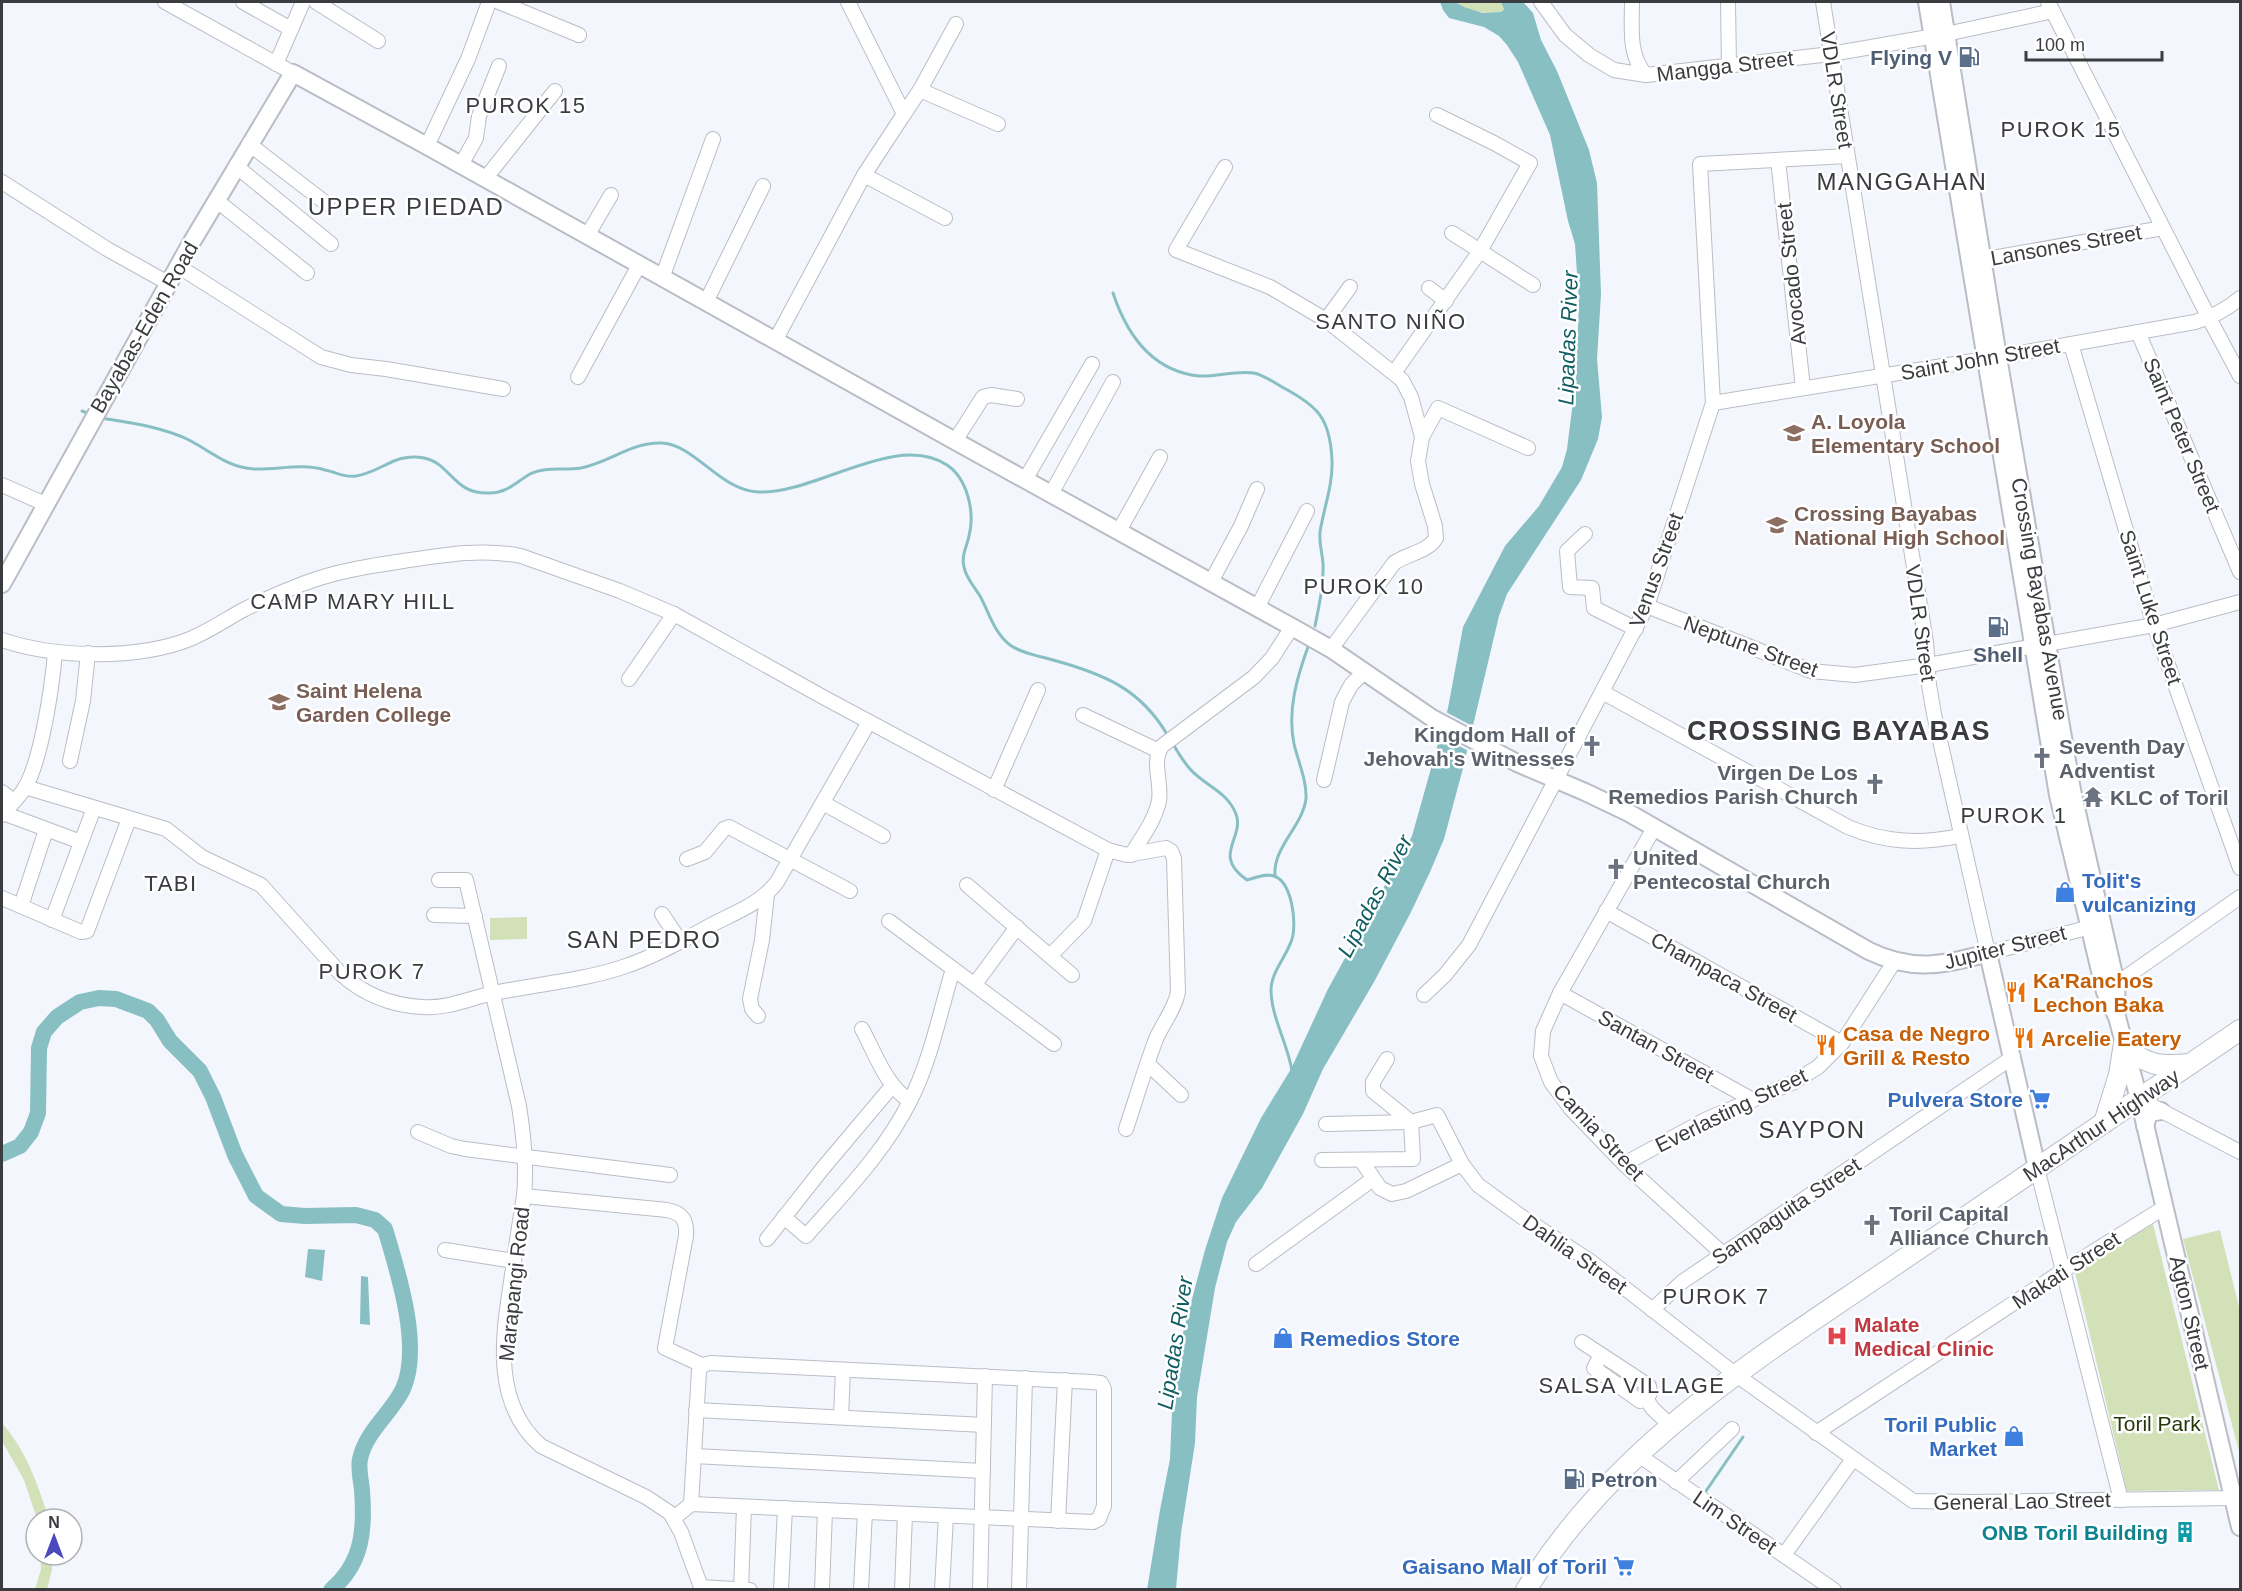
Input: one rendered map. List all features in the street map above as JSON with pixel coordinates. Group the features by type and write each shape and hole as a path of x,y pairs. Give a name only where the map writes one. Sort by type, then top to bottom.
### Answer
{"highway":[{"name":"MacArthur Highway","path":"1526,1590 1544,1561 1574,1523 1637,1454 1735,1374 2241,1030"},
{"path":"2124,1043 2132,1053 2146,1062 2165,1066 2190,1064"},
{"path":"2104,1123 2117,1083 2124,1043"}],"main road":[{"name":"Crossing Bayabas Avenue","path":"1926,2 1939,35 2040,645 2058,795 2096,926 2139,1099"},
{"name":"Crossing Bayabas Avenue","path":"1939,35 1941,2"},
{"name":"Jupiter Street","path":"293,74 427,146 1331,649 1432,718 1494,752 1607,802 1869,951 1894,962 1925,965 1959,961 1988,953"},
{"name":"Bayabas-Eden Road","path":"2,584 178,266 293,74"},
{"name":"VDLR Street","path":"1988,953 2037,1168"},
{"name":"Agton Street","path":"2139,1099 2237,1496 2241,1527"},
{"path":"2145,1126 2149,1113 2161,1111"}],"street":[{"path":"165,2 293,74"},
{"path":"243,2 257,5 291,29"},
{"path":"276,64 303,2"},
{"path":"316,2 378,41"},
{"path":"427,146 463,70 489,2"},
{"path":"499,2 579,35"},
{"path":"849,2 904,114"},
{"name":"Mangga Street","path":"1540,2 1566,35 1589,55 1614,70 1646,75 1831,54 1939,35 2050,6"},
{"path":"1632,2 1633,48 1637,64 1646,75"},
{"path":"1728,2 1729,66"},
{"name":"VDLR Street","path":"1823,2 1926,642 1934,714 1988,953"},
{"path":"2050,6 2209,318 2241,376"},
{"path":"775,340 864,175 920,90 956,24"},
{"path":"461,165 476,138 479,116 499,66"},
{"path":"920,90 998,124"},
{"path":"485,179 555,91"},
{"path":"1394,373 1480,251 1530,163 1437,115"},
{"path":"662,278 687,216 713,139"},
{"path":"249,144 327,204"},
{"path":"1778,160 1848,156"},
{"name":"Venus Street","path":"1424,995 1445,975 1469,945 1604,693 1647,606 1713,403 1700,164 1778,160"},
{"name":"Avocado Street","path":"1778,160 1803,388"},
{"path":"236,166 331,244"},
{"path":"1225,167 1176,250 1270,287 1326,320 1394,373 1408,389 1422,437"},
{"path":"864,175 945,218"},
{"path":"2,182 168,284"},
{"path":"706,302 763,186"},
{"path":"587,236 611,195"},
{"path":"216,200 307,273"},
{"name":"Lansones Street","path":"1976,261 2163,228"},
{"path":"1452,233 1533,285"},
{"path":"578,377 639,265"},
{"path":"178,266 321,357 332,361 503,389"},
{"path":"1326,320 1350,287"},
{"path":"1429,288 1446,301"},
{"name":"Saint John Street","path":"1713,403 1991,358 2209,318 2241,298"},
{"name":"Saint Peter Street","path":"2138,332 2241,572"},
{"name":"Saint Luke Street","path":"2071,344 2154,625 2241,868"},
{"path":"1025,480 1092,364"},
{"path":"1051,494 1113,382"},
{"path":"955,441 983,397 991,395 1017,399"},
{"path":"1331,649 1394,563 1403,556 1428,546 1436,538 1418,461 1422,437 1438,408 1528,448"},
{"path":"1119,531 1160,456"},
{"path":"2,485 45,504"},
{"path":"1211,582 1241,526 1257,489"},
{"path":"1257,608 1307,512"},
{"path":"1585,534 1568,551 1570,587 1592,588 1594,608 1636,629"},
{"path":"2,640 55,653 146,650 202,634 264,600 333,574 382,564 467,552 521,556 620,591 674,614 1108,850 1121,855 1166,848 1171,851 1174,858 1178,992 1176,1002 1161,1028 1126,1129"},
{"name":"Neptune Street","path":"1647,606 1811,671 1855,675 1928,665 2154,625 2241,602"},
{"path":"629,679 674,614"},
{"path":"1131,855 1158,804 1157,762 1166,743 1254,677 1272,658 1292,627"},
{"path":"55,653 45,718 36,755 25,787 2,814 81,842"},
{"path":"70,761 83,701 88,653"},
{"path":"1324,780 1342,702 1346,693 1364,672"},
{"path":"994,789 1038,690"},
{"path":"1604,693 1866,835 1910,842 1960,836"},
{"path":"1083,715 1166,743"},
{"path":"25,787 166,829 202,857 261,885 340,974 354,986 370,995 395,1004 426,1007 455,1004 620,968 680,941 745,908 767,894 777,882 869,722"},
{"path":"2,792 14,801"},
{"path":"823,803 883,836"},
{"path":"52,920 94,808"},
{"path":"2,898 81,932 89,929 129,819"},
{"path":"687,859 705,852 724,829 729,827 850,891"},
{"name":"Camia Street","path":"1654,828 1548,1017 1541,1044 1545,1069 1558,1094 1624,1164 1724,1254"},
{"path":"21,906 46,830"},
{"path":"1050,956 1084,921 1108,850"},
{"name":"Marapangi Road","path":"439,880 466,880 519,1106 526,1156 524,1196 504,1329 503,1365 507,1389 522,1425 541,1446 652,1500 674,1518 702,1588"},
{"path":"967,885 1072,975"},
{"path":"758,1016 752,1008 750,999 764,932 767,894"},
{"path":"2111,988 2241,897"},
{"name":"Champaca Street","path":"1606,911 1842,1043"},
{"path":"662,914 680,941"},
{"path":"434,915 474,916"},
{"path":"889,921 1054,1044"},
{"name":"Jupiter Street","path":"1988,953 2096,926"},
{"path":"975,984 1017,927"},
{"name":"Everlasting Street","path":"1624,1164 1707,1119 1804,1076 1842,1043 1894,962"},
{"path":"784,1217 806,1236 868,1167 894,1130 923,1070 953,969"},
{"name":"Santan Street","path":"1560,993 1753,1100"},
{"path":"862,1029 893,1085 902,1096 910,1101"},
{"name":"Sampaguita Street","path":"1652,1310 1682,1282 2013,1057"},
{"path":"1322,1160 1413,1159 1411,1122 1373,1091 1373,1082 1387,1059"},
{"path":"1148,1064 1181,1095"},
{"path":"768,1239 880,1098 893,1085"},
{"path":"2139,1099 2241,1152"},
{"name":"Dahlia Street","path":"1411,1122 1437,1115 1470,1176 1490,1194 1590,1261 1735,1374"},
{"path":"1326,1124 1411,1122"},
{"path":"418,1132 451,1146 670,1175"},
{"path":"1361,1160 1372,1179 1386,1192 1398,1194 1462,1164"},
{"path":"2037,1168 2121,1500"},
{"path":"1256,1264 1372,1179"},
{"path":"524,1196 667,1210 682,1215 686,1236 664,1348 702,1365 711,1363 1065,1380 1097,1382 1103,1386 1104,1506 1099,1519 1093,1522 691,1504 674,1518"},
{"name":"Makati Street","path":"1816,1432 2064,1270 2165,1208"},
{"path":"446,1250 514,1260"},
{"path":"1582,1342 1601,1355 1594,1368 1640,1401 1646,1399 1670,1425"},
{"path":"691,1504 699,1371 702,1365"},
{"path":"841,1418 843,1370"},
{"name":"General Lao Street","path":"1735,1374 1913,1501 2121,1500 2237,1496"},
{"path":"980,1590 985,1377"},
{"path":"1019,1590 1025,1378"},
{"path":"1058,1521 1065,1380"},
{"path":"696,1410 984,1425"},
{"path":"1676,1482 1732,1429"},
{"name":"Lim Street","path":"1637,1454 1834,1590"},
{"path":"694,1456 983,1471"},
{"path":"1784,1555 1853,1459"},
{"path":"741,1589 744,1507"},
{"path":"781,1590 785,1508"},
{"path":"822,1590 825,1510"},
{"path":"861,1590 865,1512"},
{"path":"902,1590 905,1514"},
{"path":"942,1590 946,1516"},
{"path":"702,1588 750,1590"}],"green space":[{"path":"1455,2 1501,2 1504,8 1501,12 1483,13"},
{"path":"527,917 527,939 490,940 490,918"},
{"name":"Toril Park","path":"2153,1224 2219,1490 2127,1491 2075,1272"},
{"path":"2220,1230 2240,1311 2240,1455 2183,1239"},
{"path":"2,1423 25,1456 45,1507 33,1507 24,1480 2,1441"},
{"path":"41,1567 52,1567 47,1589 35,1589"}],"water":[{"path":"1440,2 1455,2 1483,13 1501,12 1504,9 1501,2 1523,2 1533,13 1541,40 1557,71 1589,150 1597,183 1601,294 1597,359 1602,417 1598,439 1581,480 1507,594 1499,616 1444,839 1430,872 1374,982 1323,1069 1303,1114 1262,1188 1236,1222 1227,1242 1215,1288 1197,1397 1195,1443 1181,1533 1176,1589 1147,1590 1170,1459 1172,1411 1179,1348 1205,1250 1222,1198 1261,1118 1291,1069 1328,989 1412,836 1448,708 1463,627 1505,546 1539,506 1562,467 1567,449 1576,378 1579,303 1575,244 1550,135 1518,62 1507,45 1499,36 1484,27 1449,18"},
{"path":"308,1249 325,1250 322,1281 305,1277"},
{"path":"361,1276 368,1277 370,1325 360,1324"}],"pier":[{"path":"1444,711 1476,728 1470,752 1438,734"}],"waterway":[{"path":"1113,293 1134,336 1155,359 1168,367 1182,373 1199,376 1240,372 1257,374 1305,401 1313,407 1325,423 1331,446 1332,469 1320,532 1323,579 1315,626"},
{"path":"82,411 87,413"},
{"path":"101,418 168,432 244,468 307,467 352,476 365,474 397,460 424,458 433,461 468,489 490,493 506,489 536,472 549,469 581,468 640,446 661,443 673,445 685,451 731,484 758,492 804,484 879,459 904,455 926,457 947,465 954,471 965,488 971,517 971,527 963,559 965,571 1004,640 1020,651 1089,671 1120,686 1146,706 1168,736"},
{"path":"1275,875 1278,855 1299,819 1306,799 1304,778 1294,744 1292,719 1297,681 1309,644"},
{"path":"1172,742 1190,769 1232,806 1238,823 1230,854 1231,863 1237,871 1247,880 1264,875 1274,876 1280,880 1289,894 1294,923 1292,939 1276,970 1271,990 1274,1010 1292,1071"},
{"path":"2,1154 20,1146 31,1132 38,1113 39,1048 44,1032 57,1017 80,1002 99,998 116,999 148,1011 157,1020 170,1041 200,1071 213,1097 235,1155 256,1196 281,1214 356,1215 375,1220 385,1229 406,1309 410,1352 408,1372 398,1398 373,1431 363,1449 359,1466 363,1518 360,1544 350,1568 331,1590"},
{"path":"1706,1491 1743,1437"}],"place":[{"name":"Flying V","path":"1969,57"},
{"name":"A. Loyola Elementary School","path":"1794,433"},
{"name":"Crossing Bayabas National High School","path":"1777,525"},
{"name":"Shell","path":"1998,627"},
{"name":"Saint Helena Garden College","path":"279,702"},
{"name":"Kingdom Hall of Jehovah's Witnesses","path":"1592,746"},
{"name":"Seventh Day Adventist","path":"2042,758"},
{"name":"Virgen De Los Remedios Parish Church","path":"1875,784"},
{"name":"KLC of Toril","path":"2093,797"},
{"name":"United Pentecostal Church","path":"1616,869"},
{"name":"Tolit's vulcanizing","path":"2065,892"},
{"name":"Ka'Ranchos Lechon Baka","path":"2016,992"},
{"name":"Arcelie Eatery","path":"2024,1038"},
{"name":"Casa de Negro Grill & Resto","path":"1826,1045"},
{"name":"Pulvera Store","path":"2040,1099"},
{"name":"Toril Capital Alliance Church","path":"1872,1225"},
{"name":"Malate Medical Clinic","path":"1837,1336"},
{"name":"Remedios Store","path":"1283,1338"},
{"name":"Toril Public Market","path":"2014,1436"},
{"name":"Petron","path":"1574,1479"},
{"name":"ONB Toril Building","path":"2185,1532"},
{"name":"Gaisano Mall of Toril","path":"1624,1566"}],"district":[{"name":"PUROK 15","path":"526,105"},
{"name":"PUROK 15","path":"2061,129"},
{"name":"MANGGAHAN","path":"1902,181"},
{"name":"UPPER PIEDAD","path":"406,206"},
{"name":"SANTO NIÑO","path":"1391,321"},
{"name":"PUROK 10","path":"1364,586"},
{"name":"CAMP MARY HILL","path":"353,601"},
{"name":"CROSSING BAYABAS","path":"1839,731"},
{"name":"PUROK 1","path":"2014,815"},
{"name":"TABI","path":"171,883"},
{"name":"SAN PEDRO","path":"644,939"},
{"name":"PUROK 7","path":"372,971"},
{"name":"SAYPON","path":"1812,1129"},
{"name":"PUROK 7","path":"1716,1296"},
{"name":"SALSA VILLAGE","path":"1632,1385"}],"water label":[{"name":"Lipadas River","path":"1568,338"},
{"name":"Lipadas River","path":"1375,896"},
{"name":"Lipadas River","path":"1175,1343"}]}
